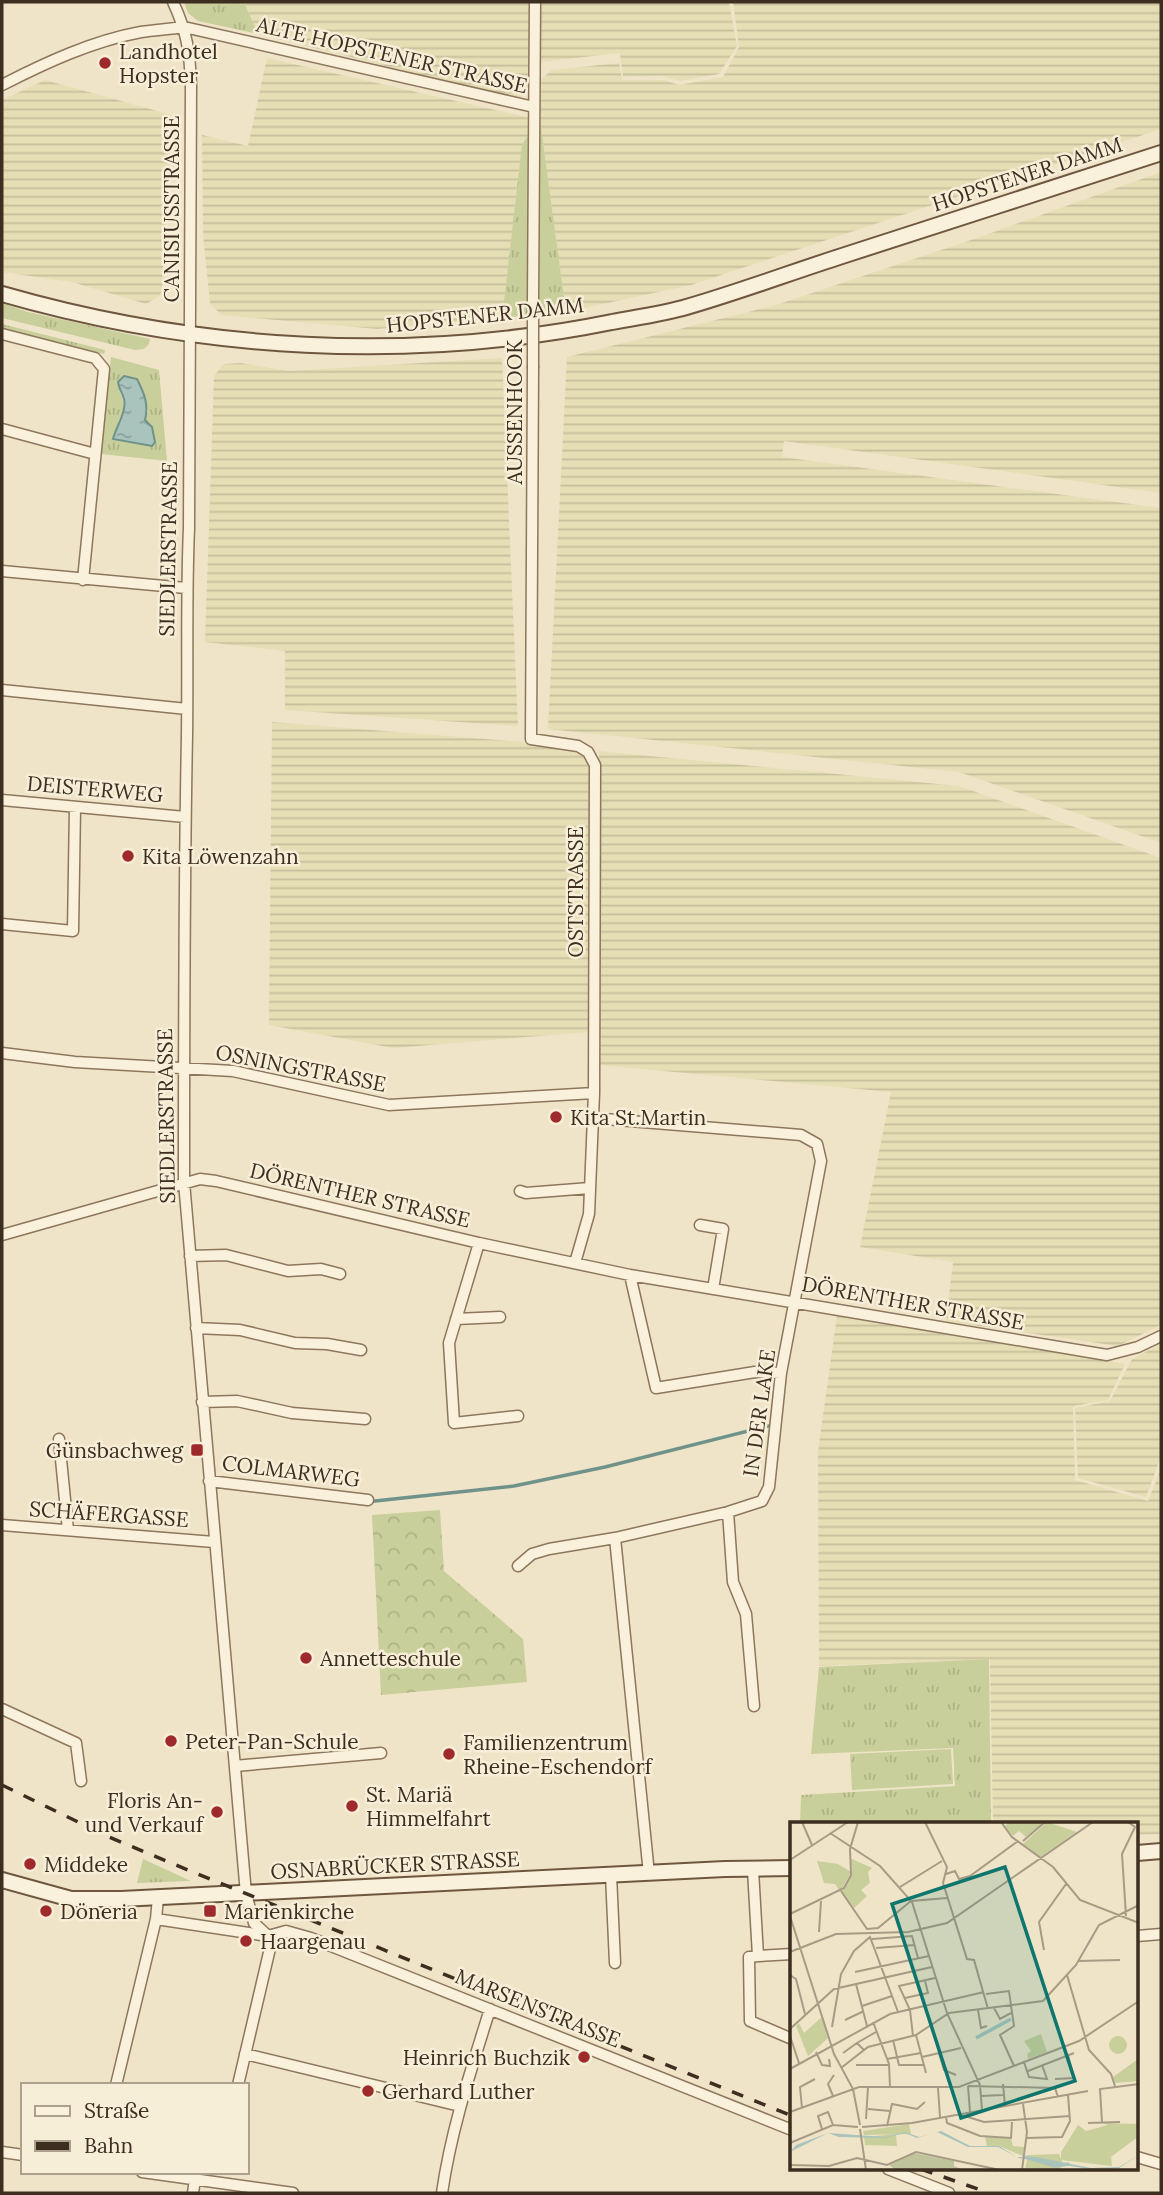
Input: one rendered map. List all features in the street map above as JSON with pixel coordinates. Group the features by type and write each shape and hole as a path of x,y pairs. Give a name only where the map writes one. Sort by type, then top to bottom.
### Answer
{"main road":[{"name":"HOPSTENER DAMM","path":"2,294 64,311 189,335 337,347 455,344 562,332 681,308 1161,153"},
{"path":"1138,1853 1161,1851"},
{"name":"OSNABRÜCKER STRASSE","path":"2,1880 71,1899 158,1898 436,1882 790,1868"}],"street":[{"name":"CANISIUSSTRASSE","path":"173,2 184,27 190,52 189,335"},
{"name":"AUSSENHOOK","path":"531,739 535,2"},
{"name":"ALTE HOPSTENER STRASSE","path":"2,85 96,44 141,32 184,27 534,107"},
{"path":"2,334 95,358 104,369 83,580"},
{"name":"SIEDLERSTRASSE","path":"189,335 184,1182 246,1894 254,1923 268,1936"},
{"path":"2,429 95,454"},
{"path":"2,571 186,588"},
{"path":"2,690 187,709"},
{"name":"OSTSTRASSE","path":"531,739 578,746 588,752 594,765 594,1093 589,1214 575,1263"},
{"name":"DEISTERWEG","path":"2,800 185,817"},
{"path":"2,924 72,931 75,807"},
{"name":"OSNINGSTRASSE","path":"2,1053 75,1062 233,1071 388,1105 594,1093"},
{"name":"IN DER LAKE","path":"518,1566 532,1554 549,1549 615,1538 728,1512 762,1501 769,1487 781,1373 821,1161 817,1144 801,1135 593,1118"},
{"name":"DÖRENTHER STRASSE","path":"2,1235 200,1179 630,1275 1107,1355 1138,1347 1161,1336"},
{"path":"520,1191 526,1193 590,1188"},
{"path":"701,1225 723,1229 713,1289"},
{"path":"479,1243 449,1343 454,1423 518,1416"},
{"path":"190,1256 226,1255 288,1271 321,1269 340,1274"},
{"path":"630,1275 656,1388 755,1372 781,1373"},
{"path":"456,1319 500,1317"},
{"path":"196,1328 240,1330 295,1343 327,1344 360,1350"},
{"path":"202,1402 237,1401 292,1413 365,1419"},
{"path":"59,1440 68,1530"},
{"name":"COLMARWEG","path":"209,1481 368,1500"},
{"path":"728,1512 733,1583 746,1614 754,1706"},
{"name":"SCHÄFERGASSE","path":"2,1525 214,1542"},
{"path":"615,1538 649,1874"},
{"path":"2,1709 76,1744 81,1781"},
{"path":"235,1766 382,1753"},
{"path":"753,1870 758,1956"},
{"path":"611,1875 615,1963"},
{"path":"116,2083 156,1919 158,1898"},
{"path":"156,1919 268,1936 271,1944 238,2083"},
{"name":"MARSENSTRASSE","path":"268,1936 286,1931 311,1938 790,2129"},
{"path":"1138,1936 1161,1934"},
{"path":"790,1954 749,1957 750,2021 790,2038"},
{"path":"442,2193 447,2158 460,2106 490,2009"},
{"path":"245,2054 460,2106"},
{"path":"2,2152 21,2155"},
{"path":"1138,2157 1161,2164"},
{"path":"891,2170 949,2193"},
{"path":"157,2174 195,2179 216,2177 249,2190 293,2193"},
{"path":"193,2193 195,2179"}],"shaded area":[{"path":"244,2 535,2 534,65 527,92 519,99 258,34"},
{"path":"541,2 729,2 737,46 719,74 680,81 662,76 623,77 620,53 540,62"},
{"path":"733,2 1161,2 1161,129 691,285 566,312 540,121 522,144 502,318 377,329 221,315 210,303 203,234 202,135 248,146 267,58 540,120 540,80 552,70 619,63 622,80 664,80 679,85 723,77 739,47"},
{"path":"45,80 172,115 162,289 160,296 146,304 72,282 2,272 2,100"},
{"path":"1161,172 1161,493 784,441 782,457 1161,508 1161,843 959,772 548,729 567,357 776,305 980,237"},
{"path":"502,358 518,726 285,710 285,651 205,642 214,376 224,364 241,363 289,371"},
{"path":"272,722 535,743 581,753 591,767 589,1032 393,1048 269,1025"},
{"path":"599,751 959,786 1161,858 1161,1325 1118,1346 946,1321 953,1262 860,1247 891,1092 599,1065"},
{"path":"837,1316 1125,1364 1108,1400 1073,1406 1075,1480 1148,1501 1161,1468 1161,1834 1138,1835 1138,1822 993,1822 990,1659 819,1666 818,1451"},
{"path":"1161,1344 1161,1456 1146,1497 1078,1478 1075,1408 1110,1401 1132,1359"}],"green space":[{"path":"184,2 244,2 258,34 198,21 188,13"},
{"path":"540,120 566,312 502,318 522,144"},
{"path":"2,303 28,312 150,339 149,344 144,349 135,350 2,318"},
{"path":"2,324 105,350 104,354 2,328"},
{"path":"111,357 159,370 167,461 101,454","holes":["119,391 148,410 145,420 118,422 123,407"]},
{"path":"440,1510 444,1571 523,1639 527,1682 381,1695 372,1515"},
{"path":"989,1659 991,1822 800,1822 801,1795 955,1786 953,1748 811,1754 819,1667"},
{"path":"951,1749 953,1784 852,1790 850,1754"},
{"path":"143,1859 191,1881 137,1883"}],"water":[{"path":"124,376 137,379 142,389 146,404 145,420 152,427 155,442 152,446 113,439 125,404 118,382"}],"waterway":[{"path":"375,1501 514,1486 605,1467 768,1426"}],"railway":[{"path":"2,1785 109,1837 790,2115"},
{"path":"924,2170 989,2193"}],"place":[{"name":"Landhotel Hopster","path":"105,63"},
{"name":"Kita Löwenzahn","path":"128,856"},
{"name":"Kita St.Martin","path":"556,1117"},
{"name":"Günsbachweg","path":"197,1450"},
{"name":"Annetteschule","path":"306,1658"},
{"name":"Peter-Pan-Schule","path":"171,1741"},
{"name":"Familienzentrum Rheine-Eschendorf","path":"449,1754"},
{"name":"St. Mariä Himmelfahrt","path":"352,1806"},
{"name":"Floris An- und Verkauf","path":"217,1812"},
{"name":"Middeke","path":"30,1864"},
{"name":"Döneria","path":"46,1911"},
{"name":"Marienkirche","path":"210,1911"},
{"name":"Haargenau","path":"246,1941"},
{"name":"Heinrich Buchzik","path":"584,2057"},
{"name":"Gerhard Luther","path":"368,2091"}]}
